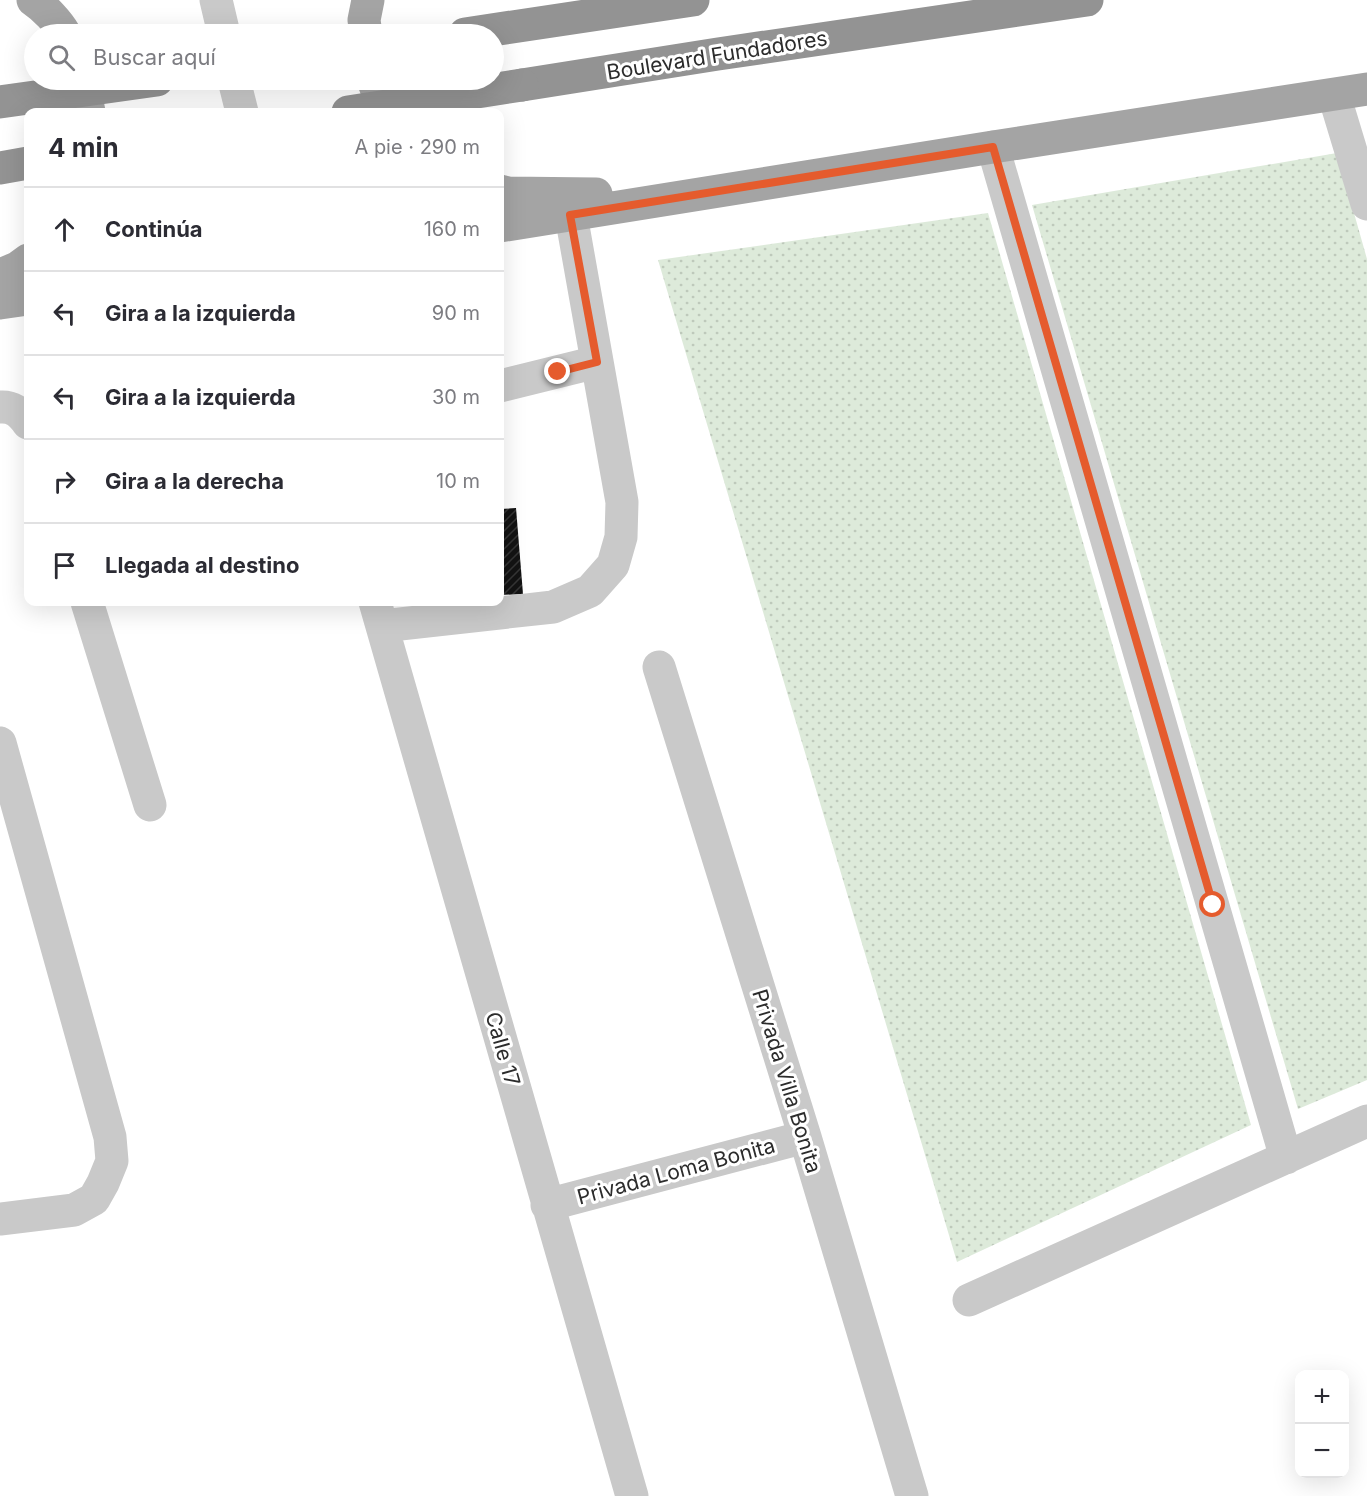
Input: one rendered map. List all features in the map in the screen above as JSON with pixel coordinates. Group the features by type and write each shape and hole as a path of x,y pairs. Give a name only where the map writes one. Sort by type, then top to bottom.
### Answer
{"highway":[{"path":"504,29 693,0"},
{"name":"Boulevard Fundadores","path":"504,88 1087,0"},
{"path":"0,102 86,90"},
{"name":"Boulevard Fundadores","path":"374,108 490,90"},
{"path":"0,168 24,164"}],"main road":[{"path":"33,0 58,24"},
{"path":"365,24 368,0"},
{"path":"504,225 1367,89"},
{"path":"85,90 88,108"},
{"path":"377,90 384,108"},
{"path":"504,192 577,195 719,191"},
{"path":"0,275 24,263"},
{"path":"0,303 24,300"}],"street":[{"path":"216,0 222,24"},
{"path":"236,90 241,108"},
{"path":"1334,95 1367,204"},
{"path":"993,147 1286,1158"},
{"path":"379,614 553,607 590,591 613,566 621,537 622,502 570,215"},
{"path":"504,385 597,362"},
{"path":"0,407 7,407 21,413 24,417"},
{"path":"88,606 150,805"},
{"name":"Calle 17","path":"379,614 632,1496"},
{"name":"Privada Villa Bonita","path":"659,667 805,1137 912,1496"},
{"path":"0,743 110,1137 112,1161 94,1199 74,1210 0,1219"},
{"path":"969,1300 1367,1121"},
{"name":"Privada Loma Bonita","path":"547,1205 805,1137"}],"green space":[{"path":"1337,153 1367,259 1367,1080 1298,1109 1032,205"},
{"path":"988,213 1251,1125 957,1262 658,260"}],"building":[{"path":"516,508 523,594 504,595 504,509"}],"route":[{"path":"558,372 597,362 570,215 993,147 1213,905"}]}
